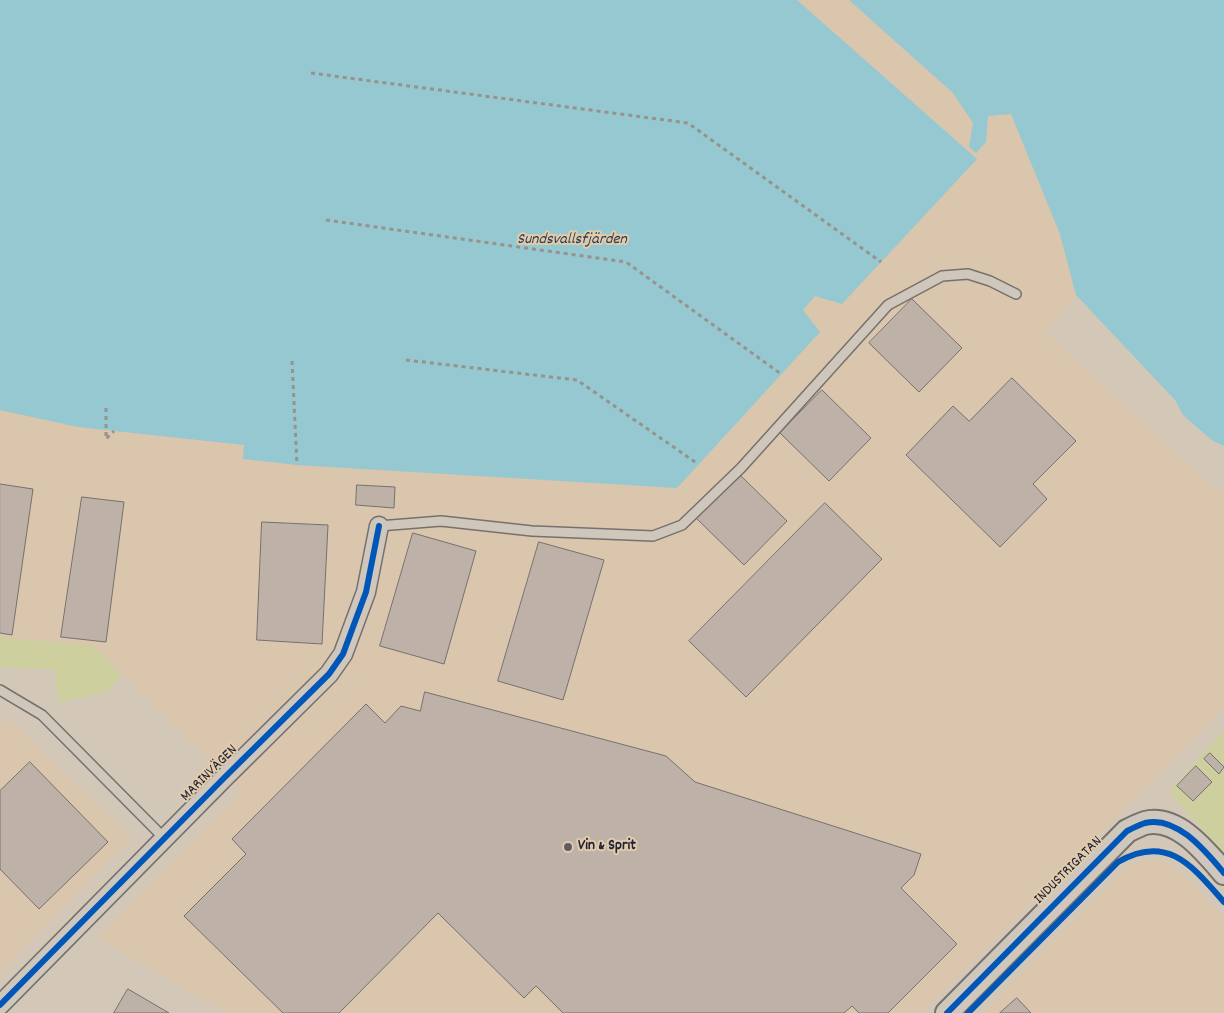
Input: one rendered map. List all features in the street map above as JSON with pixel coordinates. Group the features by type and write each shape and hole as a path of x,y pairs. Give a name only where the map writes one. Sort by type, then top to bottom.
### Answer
{"street":[{"name":"MARINVÄGEN","path":"0,1005 329,674 343,654 366,592 379,526"},
{"name":"INDUSTRIGATAN","path":"947,1013 1127,831 1146,823 1160,823 1175,827 1193,839 1224,873"}],"lane":[{"path":"379,526 441,521 532,531 653,536 675,528 682,525 741,468 888,305 942,276 950,275 968,274 990,281 1016,294"},
{"path":"0,690 42,715 164,838"}],"path":[{"path":"311,74 688,123 881,262"},
{"path":"326,220 626,262 781,374"},
{"path":"406,360 577,380 698,464"},
{"path":"292,362 297,465"},
{"path":"106,408 106,440 114,431"}],"shaded area":[{"path":"797,0 849,0 953,93 973,123 969,147 975,153 986,142 988,116 1011,113 1060,234 1076,295 1046,332 1219,493 1224,489 1224,709 922,1013 226,1013 97,938 241,792 94,646 0,637 0,410 78,427 244,445 244,459 297,465 677,488 819,332 803,310 815,296 842,304 977,159","holes":["361,669 353,680 275,758"]},
{"path":"10,719 132,838 0,973 0,724"},
{"path":"1147,859 1169,863 1188,879 1224,919 1224,1013 982,1013 1128,865"}],"green space":[{"path":"0,637 94,646 122,676 108,691 59,703 54,670 0,667"},
{"path":"1224,730 1224,854 1169,792"}],"water":[{"name":"Sundsvallsfjärden","path":"0,0 797,0 977,159 842,304 815,296 803,310 820,332 677,488 297,465 243,459 244,445 78,427 0,410"},
{"path":"849,0 1224,0 1224,446 1213,441 1183,415 1175,400 1076,295 1060,234 1011,114 988,116 986,142 976,153 969,147 973,123 953,93"}],"building":[{"path":"912,299 962,348 919,392 869,343"},
{"path":"1012,378 1076,441 1033,484 1047,499 1000,547 906,455 953,406 969,421"},
{"path":"822,390 871,438 829,481 780,433"},
{"path":"739,474 787,521 744,565 696,518"},
{"path":"0,484 33,489 12,635 0,633"},
{"path":"357,485 395,487 394,508 356,505"},
{"path":"82,497 124,502 106,642 61,637"},
{"path":"825,503 882,559 746,697 689,641"},
{"path":"262,522 328,525 322,644 257,640"},
{"path":"413,533 476,551 444,664 380,646"},
{"path":"539,542 604,560 563,700 498,681"},
{"name":"Vin & Sprit","path":"425,692 666,756 695,782 921,854 914,875 901,888 957,944 888,1013 859,1013 852,1006 844,1013 563,1013 536,986 524,998 438,913 339,1013 283,1013 184,916 246,854 232,839 366,704 385,723 401,706 420,711"},
{"path":"1210,753 1224,767 1219,774 1204,759"},
{"path":"30,762 108,842 39,909 0,869 0,791"},
{"path":"1196,766 1212,782 1193,801 1177,786"},
{"path":"128,989 169,1013 114,1013"},
{"path":"1017,998 1031,1013 1000,1013"}],"cycle path":[{"path":"0,1005 329,674 343,654 366,592 379,526"},
{"path":"947,1013 1127,831 1145,823 1157,822 1168,824 1190,837 1224,873"},
{"path":"968,1013 1118,862 1136,854 1151,851 1165,853 1178,858 1190,866 1224,902"}],"place":[{"name":"Vin & Sprit","path":"568,847"}]}
